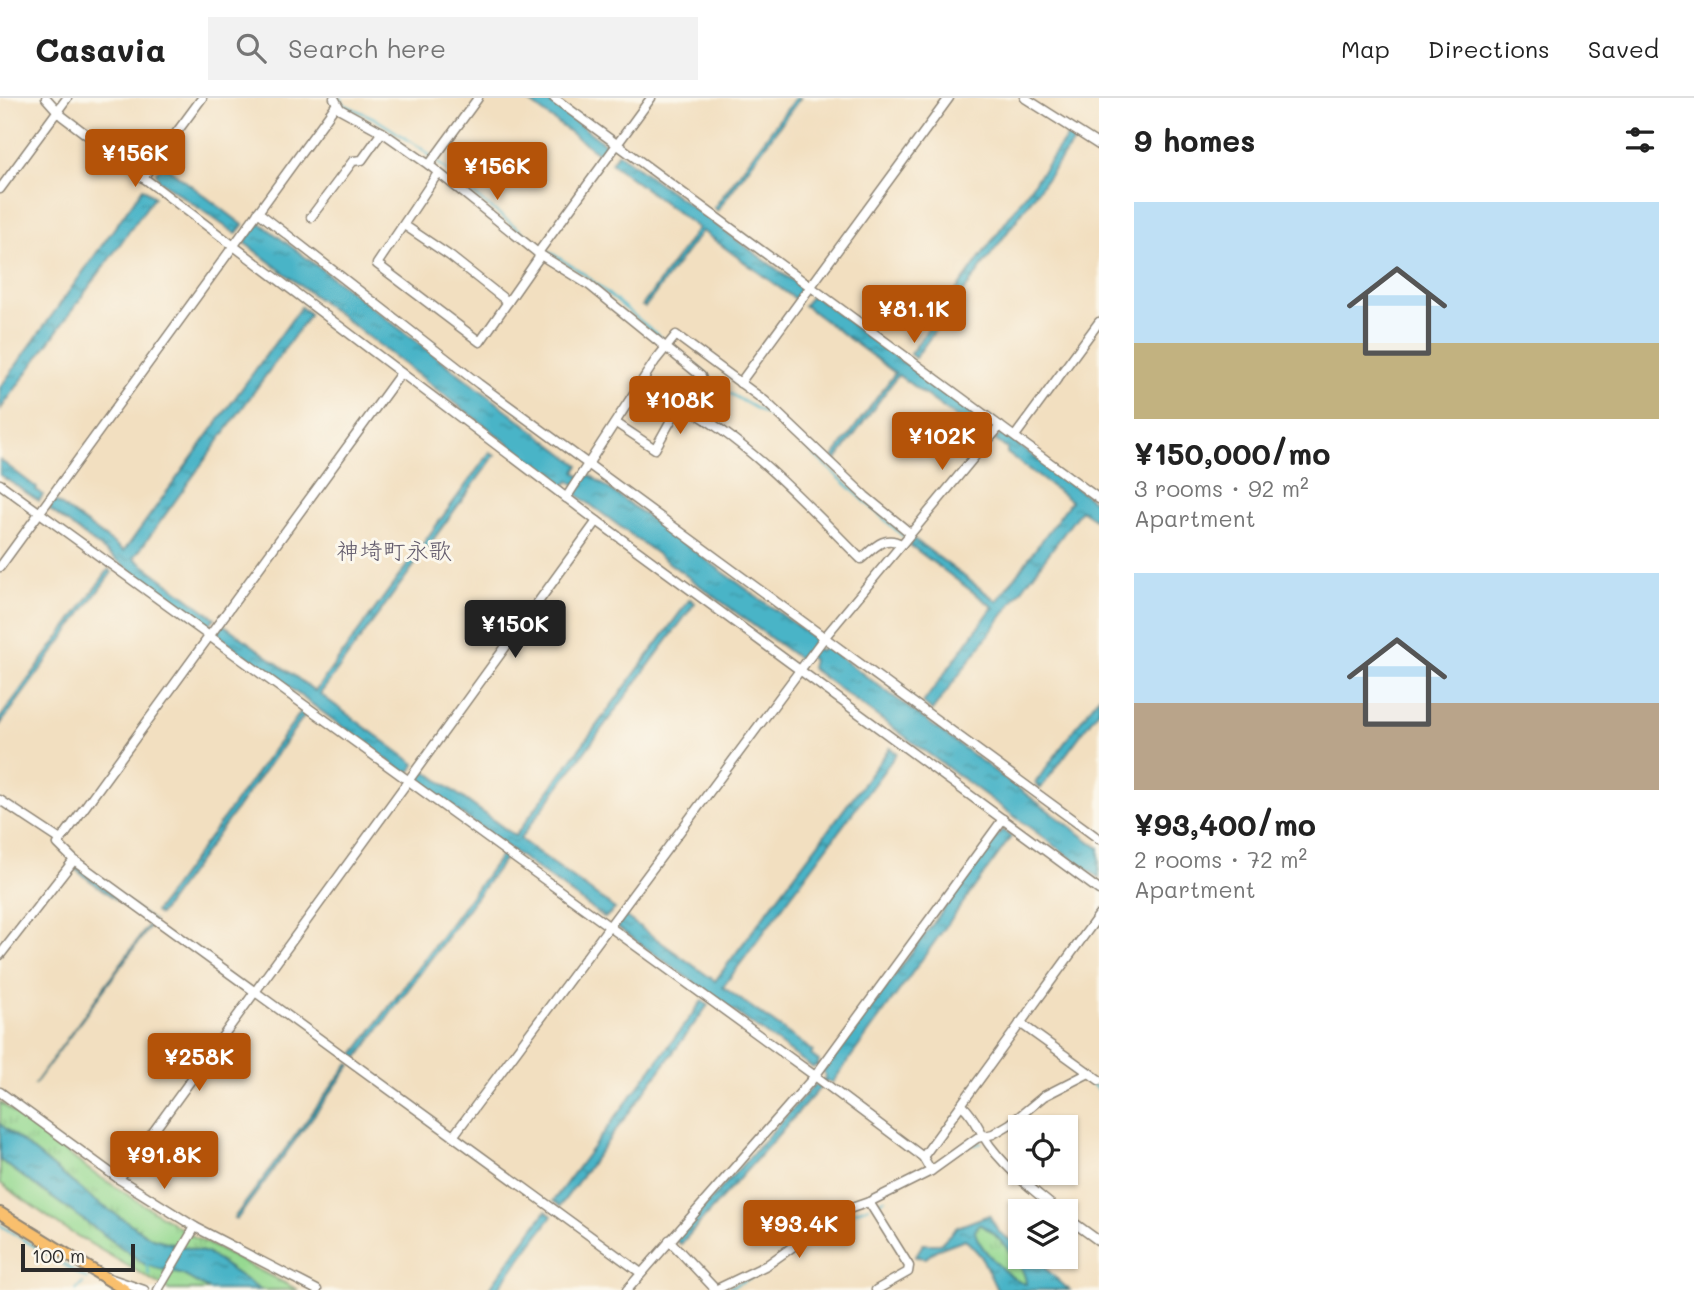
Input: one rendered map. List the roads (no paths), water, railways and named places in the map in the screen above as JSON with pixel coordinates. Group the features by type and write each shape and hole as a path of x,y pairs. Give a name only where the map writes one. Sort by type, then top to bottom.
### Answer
{"main road":[{"path":"0,1213 125,1290"}],"street":[{"path":"46,98 58,111 143,178 597,522 1099,890"},
{"path":"0,189 67,98"},
{"path":"143,178 202,98"},
{"path":"431,161 478,98"},
{"path":"554,98 1099,499"},
{"path":"438,173 377,264 480,342 541,249 651,98"},
{"path":"740,383 949,98"},
{"path":"1026,98 1099,145"},
{"path":"0,567 234,246 335,101 431,161 438,173 667,346 704,381 703,400 698,414"},
{"path":"311,217 353,161 362,160 382,131"},
{"path":"258,212 588,464 1099,839"},
{"path":"404,225 450,256 508,302"},
{"path":"1014,436 1099,322"},
{"path":"566,498 676,335 773,409 906,538"},
{"path":"401,373 59,839 59,847 641,1273"},
{"path":"616,423 657,447 680,404 698,414 791,490 861,559 884,540 906,538"},
{"path":"454,1135 824,638 1000,426"},
{"path":"0,484 608,926 819,1070 923,1157 931,1171"},
{"path":"119,1179 597,522"},
{"path":"0,800 59,839"},
{"path":"627,1290 819,1070 1003,819"},
{"path":"0,955 74,860"},
{"path":"923,1157 1099,915"},
{"path":"1020,1023 1099,1080"},
{"path":"669,1240 715,1290 767,1265 826,1221 931,1171 976,1138 1010,1124 1044,1096 1089,1073"},
{"path":"0,1092 193,1231 317,1290"},
{"path":"962,1105 977,1119 985,1136 1006,1165 1045,1199"},
{"path":"869,1202 909,1266 908,1272 876,1290"},
{"path":"1078,1225 1099,1241"},
{"path":"158,1289 193,1231"},
{"path":"103,1278 112,1276 145,1290"}],"water":[{"path":"524,98 545,98 609,147 602,156"},
{"path":"795,98 800,98 717,211 714,208"},
{"path":"1075,132 1075,140 915,358 910,354 1070,133"},
{"path":"618,153 801,287 795,299 702,231 645,307 642,306 698,228 611,163"},
{"path":"164,165 243,225 236,234 159,180 156,172"},
{"path":"143,188 154,197 0,410 0,388"},
{"path":"259,222 579,465 575,472 584,479 590,475 815,639 811,645 820,651 825,646 1099,848 1099,878 811,668 813,660 805,653 799,659 576,494 579,487 569,481 564,486 246,244"},
{"path":"813,295 991,427 983,437 898,375 836,460 833,457 895,373 804,305"},
{"path":"301,307 310,314 134,558 215,618 206,627 49,509 55,501 124,551"},
{"path":"1002,433 1099,505 1099,522 1081,510 932,711 923,703 993,607 910,545 914,539 997,601 1071,501 1007,453 1007,449 995,440"},
{"path":"490,452 495,455 320,694 415,764 408,775 218,635 218,632 223,624 315,691"},
{"path":"0,460 37,488 43,495 39,501 0,475"},
{"path":"109,569 112,572 0,725 0,718"},
{"path":"690,599 695,603 520,839 615,909 605,918 415,780 423,769 515,836"},
{"path":"1099,696 1099,710 1041,788 1035,783"},
{"path":"303,709 307,712 159,915 155,912"},
{"path":"890,748 897,753 723,987 813,1051 811,1055 819,1061 818,1064 826,1069 1002,830 1011,837 832,1083 827,1080 681,1244 675,1240 814,1085 820,1085 825,1078 824,1072 816,1065 813,1068 617,927 623,915 715,981"},
{"path":"502,854 506,857 356,1060 352,1057"},
{"path":"75,866 154,921 34,1085 149,924 73,868"},
{"path":"702,1001 708,1005 560,1206 553,1201"},
{"path":"349,1063 351,1065 237,1219 234,1218"},
{"path":"0,1124 94,1200 152,1238 207,1253 260,1290 210,1290 183,1275 146,1265 0,1160"},
{"path":"546,1211 552,1216 497,1290 488,1290"},
{"path":"989,1215 999,1232 1008,1238 1008,1250 986,1228 979,1224 975,1231 988,1254 1003,1270 1026,1284 1021,1269 1046,1269 1069,1290 997,1290 981,1256 965,1239 936,1250 926,1258 915,1257 923,1244 940,1244 957,1227"}],"waterway":[{"path":"340,98 345,105 374,118 421,148 481,200 539,245 584,274 666,342"},
{"path":"672,346 727,392 776,420 904,537"},
{"path":"1087,1081 1099,1090"},
{"path":"974,1145 981,1143"},
{"path":"875,1204 885,1199"},
{"path":"842,1216 868,1207"},
{"path":"0,1225 87,1279"},
{"path":"146,1262 149,1274"},
{"path":"724,1290 756,1275"},
{"path":"76,1290 83,1283"}],"district":[{"name":"神埼町永歌","path":"394,551"}]}
